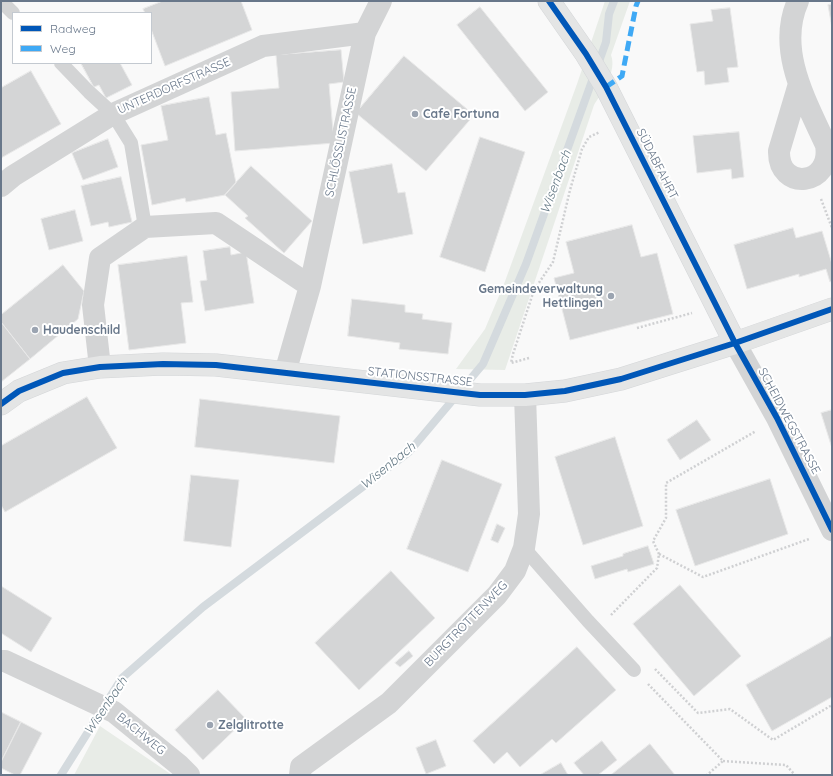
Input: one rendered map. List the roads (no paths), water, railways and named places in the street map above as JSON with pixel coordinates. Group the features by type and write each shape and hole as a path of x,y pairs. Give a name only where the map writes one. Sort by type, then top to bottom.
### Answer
{"street":[{"name":"SCHLÖSSLISTRASSE","path":"285,373 310,286 365,33 382,1"},
{"name":"SÜDABFAHRT","path":"549,1 586,54 606,87 735,343"},
{"path":"798,1 794,10 790,31 792,56 799,84 826,145 828,153 824,168 812,178 805,179 791,176 785,172 779,159 779,151 799,84"},
{"name":"UNTERDORFSTRASSE","path":"1,186 13,176 113,114 263,46 365,33"},
{"path":"100,367 93,305 100,258 145,227 216,223 310,286"},
{"name":"STATIONSSTRASSE","path":"1,404 19,391 63,373 100,367 163,364 216,365 480,395 525,395 565,391 621,379 735,343 832,309"},
{"name":"SCHEIDWEGSTRASSE","path":"735,343 777,418 832,530"},
{"name":"BURGTROTTENWEG","path":"300,775 300,768 389,703 498,595 515,571 524,548 529,514 525,395"},
{"name":"BACHWEG","path":"1,660 91,700 114,712 179,765 189,775"}],"lane":[{"path":"1,1 12,12"},
{"path":"62,64 113,114 131,143 145,227"},
{"path":"524,548 588,621 634,670"}],"waterway":[{"name":"Wisenbach","path":"61,775 122,678 203,607 409,452 483,364 526,264 606,42 609,14 614,1"}],"place":[{"name":"Cafe Fortuna","path":"415,114"},
{"name":"Gemeindeverwaltung Hettlingen","path":"611,296"},
{"name":"Haudenschild","path":"35,330"},
{"name":"Zelglitrotte","path":"210,725"}]}
